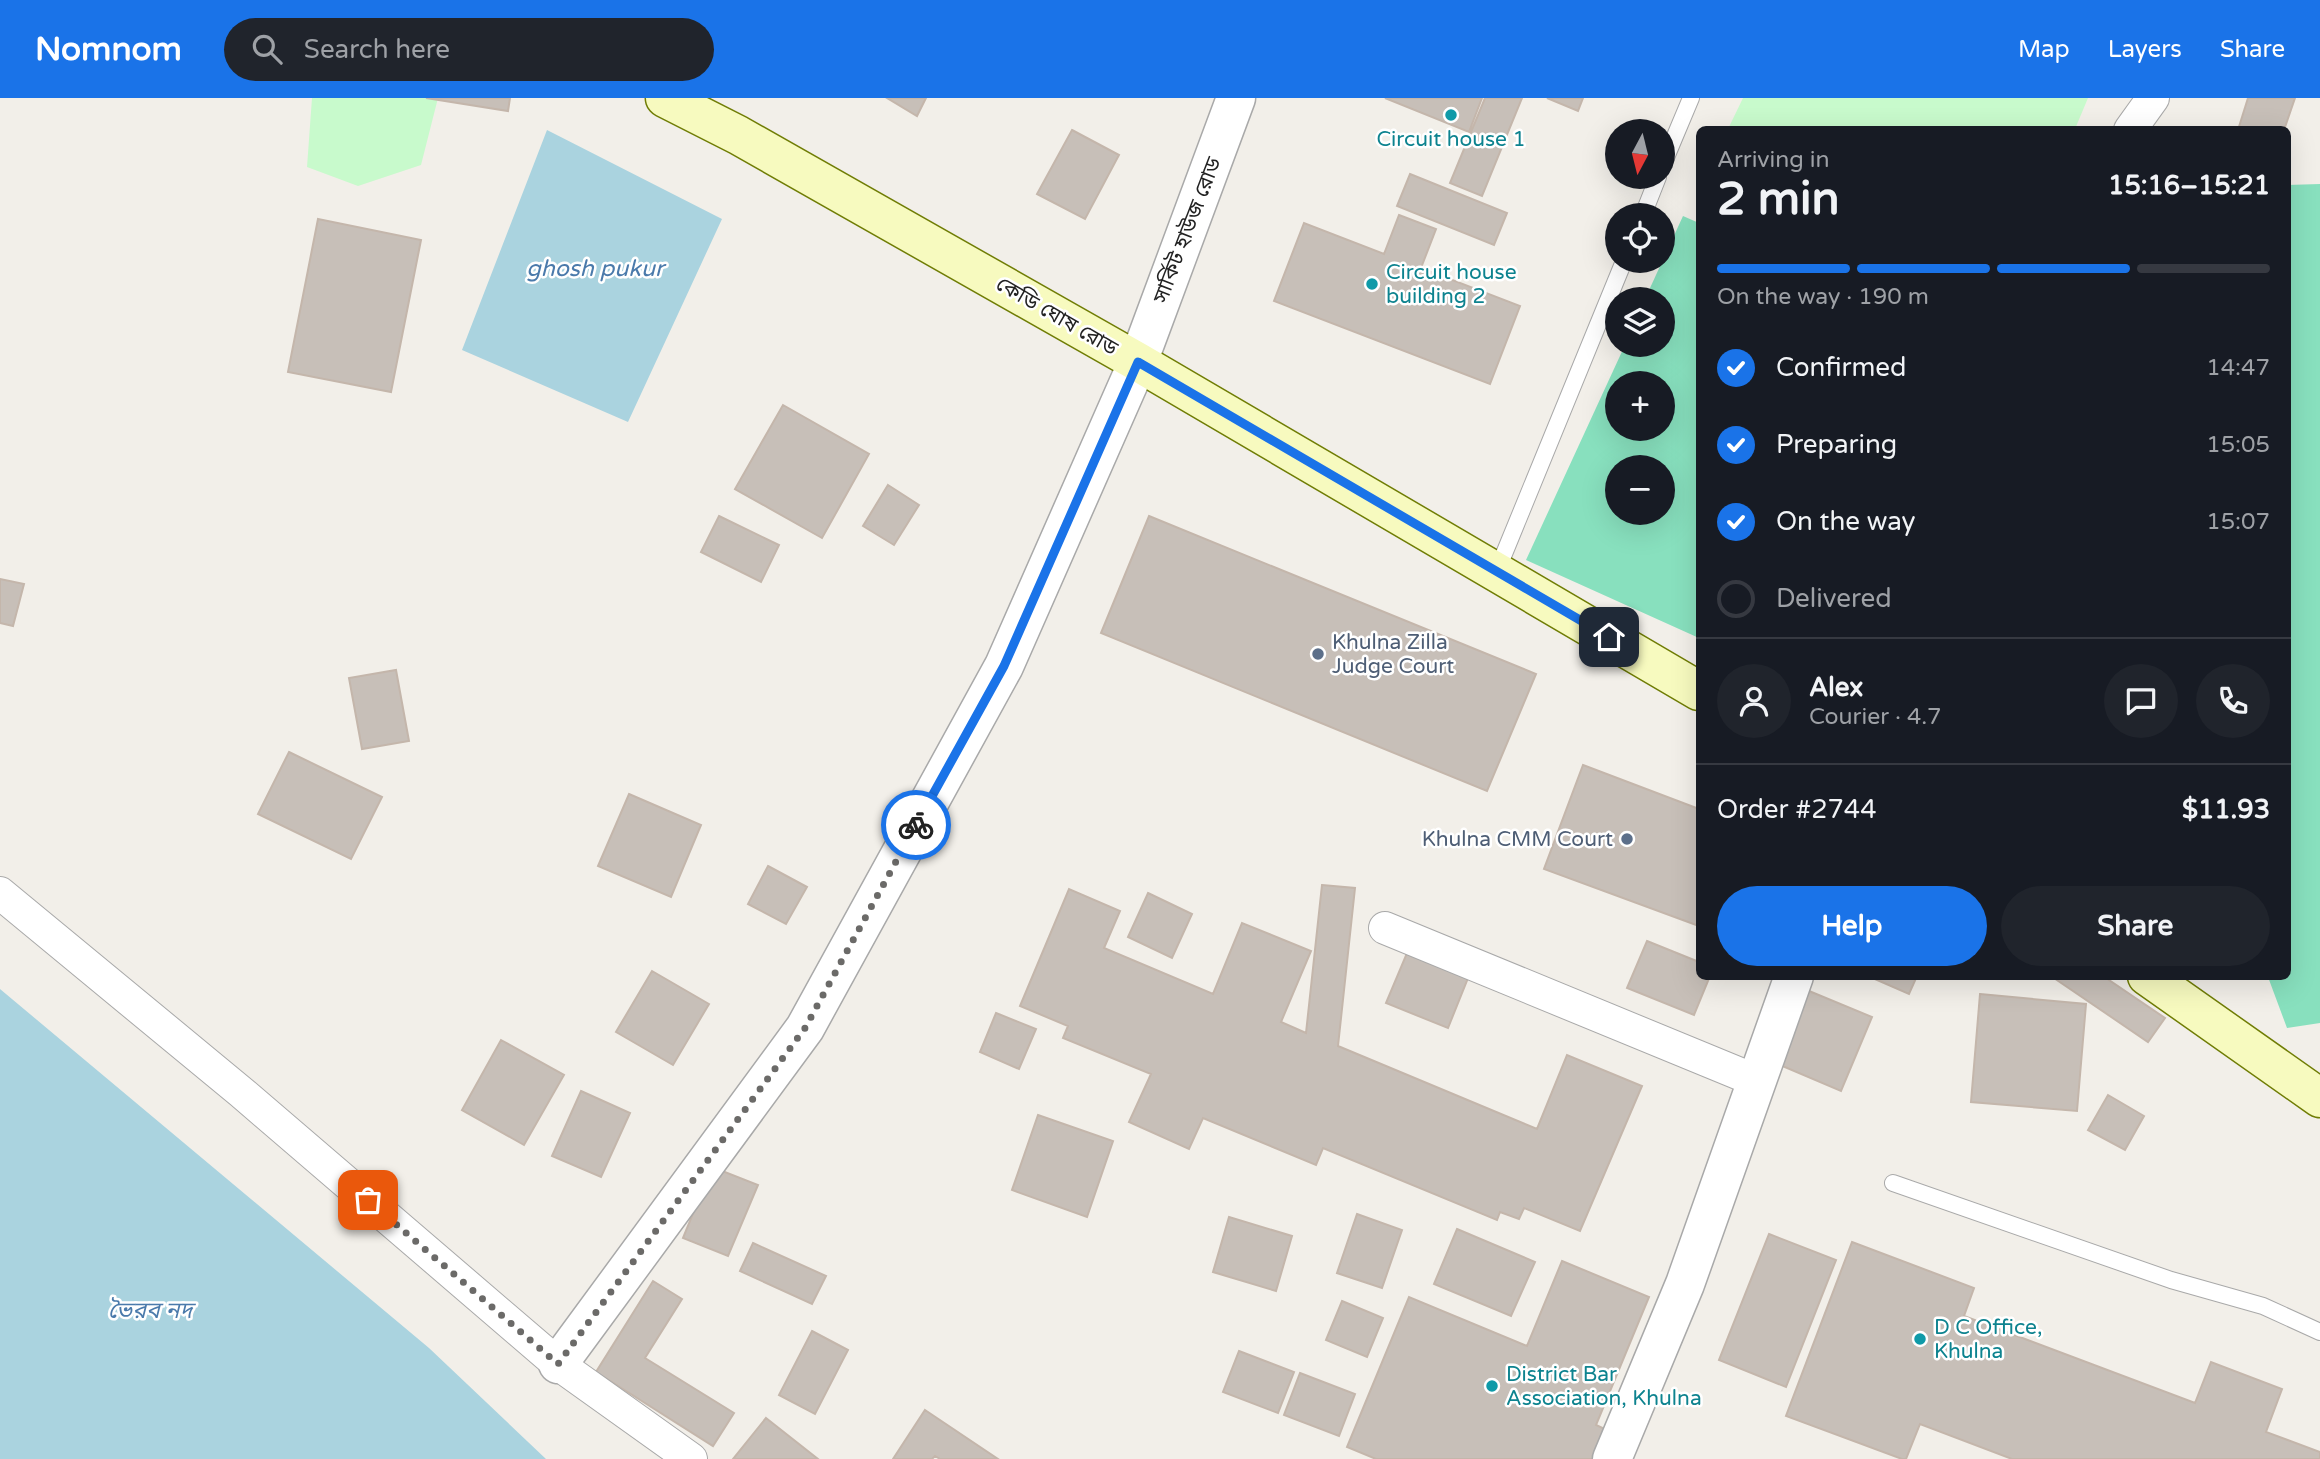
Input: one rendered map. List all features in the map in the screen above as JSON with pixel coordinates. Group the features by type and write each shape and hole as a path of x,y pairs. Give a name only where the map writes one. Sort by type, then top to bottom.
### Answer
{"main road":[{"name":"কেডি ঘোষ রোড","path":"665,98 738,135 1138,362 1497,570 1696,689"},
{"path":"2153,980 2320,1097"}],"street":[{"name":"সার্কিট হাউজ রোড","path":"558,1364 805,1028 1004,666 1138,362 1236,98"},
{"path":"2133,126 2152,98"},
{"path":"0,893 241,1092 558,1364 691,1459"},
{"path":"1385,928 1757,1081"},
{"path":"1612,1459 1685,1284 1793,980"}],"lane":[{"path":"1675,136 1691,98"},
{"path":"1497,570 1619,273"},
{"path":"1893,1183 2171,1280 2263,1306 2320,1332"}],"green space":[{"path":"312,98 438,98 421,165 358,186 307,167"},
{"path":"1743,98 2088,98 2076,126 1729,126"},
{"path":"2320,184 2320,1023 2287,1028 2269,980 2291,980 2291,185"},
{"path":"1683,216 1696,222 1696,637 1526,560 1605,388 1605,441 1675,441 1675,371 1613,371 1619,357 1675,357 1675,287 1650,287 1657,273 1675,273 1675,233"}],"water":[{"name":"ghosh pukur","path":"547,130 722,219 628,422 462,350"},
{"name":"ভৈরব নদ","path":"0,989 429,1348 546,1459 0,1459"}],"building":[{"path":"426,98 510,98 508,111"},
{"path":"887,98 926,98 917,116"},
{"name":"Circuit house 1","path":"1385,98 1482,98 1469,132"},
{"path":"1485,98 1522,98 1482,196 1450,183"},
{"name":"Circuit house 1","path":"1547,98 1583,98 1578,111"},
{"path":"2248,98 2295,98 2285,126 2239,126"},
{"path":"1072,130 1119,155 1085,219 1037,194"},
{"path":"1410,174 1507,213 1494,245 1397,206"},
{"name":"Circuit house building 2","path":"1399,215 1436,229 1421,268 1520,306 1490,384 1274,301 1304,223 1384,254"},
{"path":"318,219 421,240 391,392 288,372"},
{"path":"783,405 869,454 822,538 735,489"},
{"path":"888,485 919,505 894,545 863,526"},
{"path":"719,516 779,545 761,582 701,552"},
{"name":"Khulna Zilla Judge Court","path":"1149,516 1536,674 1487,791 1101,633"},
{"path":"0,579 24,584 13,626 0,623"},
{"path":"396,670 409,741 362,749 349,678"},
{"path":"289,752 382,797 351,859 258,814"},
{"name":"Khulna CMM Court","path":"1583,765 1696,808 1696,925 1544,869"},
{"path":"629,794 701,825 671,897 598,866"},
{"path":"768,866 807,887 786,924 748,904"},
{"path":"1322,885 1355,888 1338,1046 1537,1129 1567,1055 1642,1086 1580,1231 1524,1208 1519,1219 1500,1212 1497,1220 1323,1148 1316,1165 1203,1118 1189,1149 1129,1122 1151,1074 1063,1038 1068,1026 1020,1006 1069,889 1120,911 1104,948 1213,994 1242,923 1311,951 1281,1022 1306,1033"},
{"path":"1148,893 1192,914 1172,958 1128,937"},
{"path":"1647,941 1696,961 1696,980 1708,980 1694,1015 1627,988"},
{"path":"1407,953 1468,978 1448,1028 1386,1003"},
{"path":"652,971 709,1004 673,1065 616,1032"},
{"path":"1877,980 1915,980 1909,994"},
{"path":"2057,980 2109,980 2165,1018 2148,1042"},
{"path":"1797,986 1872,1017 1841,1091 1766,1059"},
{"path":"1980,994 2086,1004 2077,1111 1971,1102"},
{"path":"996,1013 1036,1029 1019,1069 980,1052"},
{"path":"501,1040 564,1075 524,1145 462,1110"},
{"path":"581,1091 630,1113 601,1177 552,1156"},
{"path":"2108,1095 2144,1116 2125,1150 2088,1130"},
{"path":"1038,1115 1113,1141 1087,1217 1012,1190"},
{"path":"712,1167 758,1185 728,1256 683,1238"},
{"path":"1357,1214 1402,1230 1382,1288 1337,1273"},
{"path":"1229,1217 1292,1236 1276,1291 1213,1272"},
{"path":"1457,1229 1535,1262 1511,1316 1434,1284"},
{"path":"1769,1234 1836,1260 1786,1387 1719,1360"},
{"name":"D C Office, Khulna","path":"1852,1242 1974,1288 1964,1316 2195,1403 2211,1362 2282,1389 2266,1432 2320,1452 2320,1459 2012,1459 1920,1424 1906,1459 1902,1459 1786,1416"},
{"path":"753,1243 826,1276 812,1304 740,1271"},
{"name":"District Bar Association, Khulna","path":"1562,1261 1649,1297 1596,1425 1609,1431 1598,1459 1376,1459 1347,1447 1409,1297 1527,1346"},
{"path":"653,1281 682,1299 645,1358 734,1413 713,1446 596,1372"},
{"path":"1342,1301 1383,1318 1367,1357 1326,1340"},
{"path":"812,1331 848,1350 815,1414 779,1395"},
{"path":"1239,1351 1294,1372 1278,1413 1223,1392"},
{"path":"1300,1373 1355,1394 1339,1436 1284,1415"},
{"path":"925,1410 998,1459 940,1459 935,1456 932,1459 893,1459"},
{"path":"766,1418 818,1459 733,1459"}],"way so far":[{"path":"368,1200 558,1364 805,1028 916,825"}],"place":[{"name":"Circuit house 1","path":"1451,115"},
{"name":"Circuit house building 2","path":"1372,284"},
{"name":"Khulna Zilla Judge Court","path":"1318,654"},
{"name":"Khulna CMM Court","path":"1627,839"},
{"name":"D C Office, Khulna","path":"1920,1339"},
{"name":"District Bar Association, Khulna","path":"1492,1386"}],"route":[{"path":"916,825 1004,666 1138,362 1609,637"}]}
